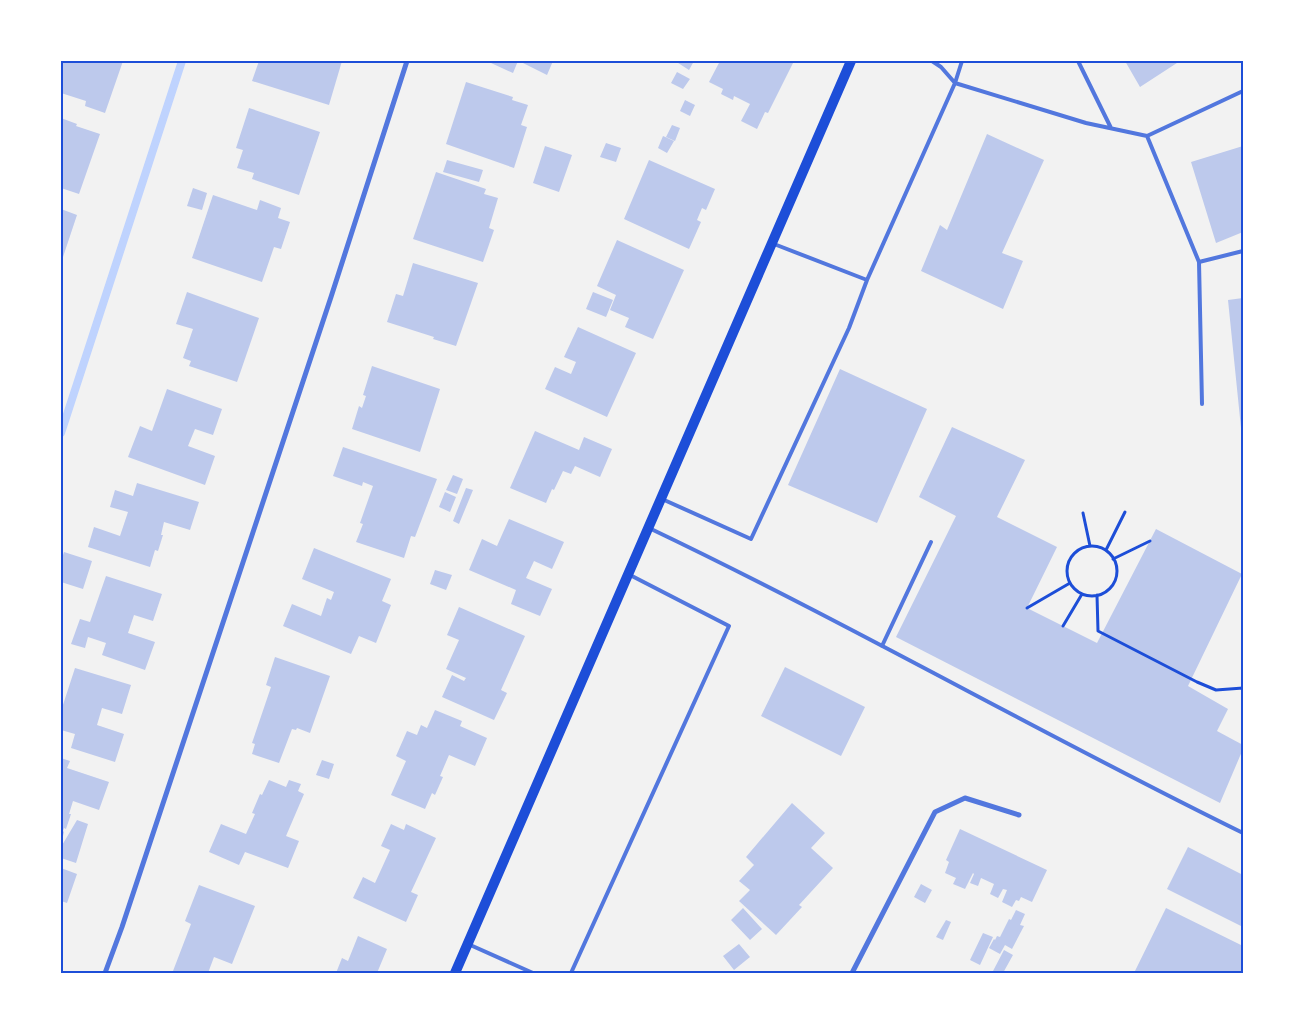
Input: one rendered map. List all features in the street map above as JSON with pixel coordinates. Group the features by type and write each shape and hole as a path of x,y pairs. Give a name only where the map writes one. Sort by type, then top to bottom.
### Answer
{"main road":[{"path":"455,973 851,61"}],"street":[{"path":"105,973 300,391 407,61"},
{"path":"852,973 935,812 965,798 1019,815"}],"lane":[{"path":"932,61 941,67 955,83 1086,123 1147,136 1243,91"},
{"path":"661,498 751,539 849,328 867,280 955,83 962,61"},
{"path":"1078,61 1111,128"},
{"path":"1147,136 1199,262 1202,404"},
{"path":"772,243 867,280"},
{"path":"1199,262 1243,251"},
{"path":"648,528 808,606 1145,785 1243,833"},
{"path":"882,646 931,542"},
{"path":"571,973 729,626 628,574"},
{"path":"467,944 533,973"}],"path":[{"path":"1106,550 1125,512"},
{"path":"1083,513 1090,546"},
{"path":"1113,559 1150,541"},
{"path":"1090,546 1106,550 1116,564 1115,580 1105,592 1097,595 1082,594 1070,583 1067,576 1070,560 1075,553 1090,546"},
{"path":"1027,608 1070,583"},
{"path":"1063,626 1082,594"},
{"path":"1097,595 1098,631 1216,690 1242,688 1243,738"}],"building":[{"path":"61,61 123,61 105,113 85,106 86,101 61,93"},
{"path":"259,61 265,63 266,61 342,61 329,105 252,81"},
{"path":"492,61 518,61 513,73 491,63"},
{"path":"519,61 553,61 547,75"},
{"path":"675,61 694,61 689,70"},
{"path":"720,61 794,61 768,113 765,112 757,129 741,121 750,104 734,96 733,100 721,94 723,89 709,82"},
{"path":"1125,61 1180,61 1140,87"},
{"path":"677,72 690,79 683,89 671,83"},
{"path":"466,82 513,97 512,100 528,105 521,125 527,127 514,168 446,144"},
{"path":"685,100 695,105 690,116 680,111"},
{"path":"249,108 320,132 299,195 252,179 254,173 237,168 243,150 236,148"},
{"path":"61,118 77,124 76,126 100,134 79,194 61,188"},
{"path":"672,125 680,128 675,141 666,137"},
{"path":"987,134 1044,160 1002,253 1023,261 1003,309 921,271 940,225 947,230"},
{"path":"663,136 674,141 667,153 658,148"},
{"path":"606,143 621,148 616,162 600,157"},
{"path":"545,146 572,155 559,192 533,183"},
{"path":"1243,146 1243,232 1216,243 1191,162"},
{"path":"447,160 483,170 479,182 443,172"},
{"path":"649,160 715,189 706,210 702,208 697,220 701,222 689,249 624,219"},
{"path":"436,172 486,189 484,194 498,198 489,228 494,230 483,262 413,239"},
{"path":"193,188 207,193 202,210 187,206"},
{"path":"213,195 257,210 260,200 281,208 278,218 290,222 281,249 274,247 262,282 192,258"},
{"path":"61,209 77,215 62,260 61,260"},
{"path":"617,240 684,270 653,339 625,327 629,318 610,310 616,295 597,286"},
{"path":"413,263 478,283 456,346 387,322 396,294 403,296"},
{"path":"187,292 259,318 237,382 189,366 191,361 183,358 193,329 176,324"},
{"path":"593,292 613,300 606,317 586,309"},
{"path":"1243,298 1243,428 1241,428 1228,300"},
{"path":"578,327 636,353 607,417 545,389 555,367 571,374 576,362 564,357"},
{"path":"372,366 440,389 420,452 352,429 359,406 362,408 366,396 363,395"},
{"path":"840,369 927,409 877,523 788,485"},
{"path":"167,389 222,409 213,435 195,429 188,446 215,456 205,485 128,457 140,426 152,431"},
{"path":"952,427 1025,460 997,517 1057,547 1027,608 1097,643 1156,529 1242,574 1188,686 1228,709 1217,731 1243,745 1220,803 896,637 956,516 919,497"},
{"path":"535,431 579,450 584,437 612,449 600,477 575,466 571,474 563,471 546,503 510,488"},
{"path":"343,447 437,479 415,537 411,536 404,558 356,542 363,524 360,523 373,486 363,482 362,486 333,476"},
{"path":"453,475 463,479 457,494 446,490"},
{"path":"137,483 199,502 190,530 164,522 161,535 163,535 158,551 155,550 150,567 88,547 94,527 120,536 128,512 110,507 115,490 133,496"},
{"path":"466,488 473,490 459,524 453,521"},
{"path":"445,492 456,497 450,512 439,507"},
{"path":"509,519 564,542 552,569 534,561 526,578 552,589 540,616 511,604 516,590 469,570 482,539 497,546"},
{"path":"314,548 391,579 382,601 391,605 376,643 359,636 351,654 283,626 292,604 321,616 327,598 331,600 334,592 302,579"},
{"path":"64,552 92,561 83,589 61,582 61,561"},
{"path":"435,570 452,575 446,590 430,584"},
{"path":"106,576 162,594 153,621 134,615 128,633 155,642 145,670 102,655 106,643 88,637 85,648 71,644 80,619 90,622"},
{"path":"459,607 525,636 501,690 507,693 494,720 442,697 452,675 464,681 466,678 446,669 459,640 447,635"},
{"path":"275,657 330,676 310,733 297,728 296,730 292,729 279,763 252,754 255,744 252,743 271,687 266,685"},
{"path":"785,667 865,707 841,756 761,716"},
{"path":"75,668 131,685 122,714 102,708 97,725 124,734 115,762 71,748 75,734 61,730 61,711"},
{"path":"435,710 462,721 460,726 487,738 475,766 449,755 440,776 443,777 435,795 432,793 425,809 391,795 406,761 396,756 407,731 417,735 421,725 427,728"},
{"path":"61,758 70,761 67,768 109,782 99,810 73,801 69,814 71,814 66,829 64,828 62,840"},
{"path":"322,760 334,764 329,779 316,775"},
{"path":"269,780 286,787 289,780 301,784 298,791 304,794 286,836 299,841 288,868 245,852 239,865 209,852 221,824 246,834 255,814 252,813 260,794 262,795"},
{"path":"792,803 825,833 811,848 833,868 799,905 802,907 776,935 739,901 750,890 739,881 754,865 746,857"},
{"path":"77,820 88,824 76,863 61,858 61,847"},
{"path":"391,824 404,830 406,824 436,838 411,892 418,895 406,922 353,898 363,877 375,883 390,850 381,846"},
{"path":"960,829 1047,870 1032,902 1021,897 1019,901 1016,900 1012,907 1002,902 1007,890 1003,889 998,898 990,894 994,884 981,878 978,886 970,883 973,873 965,889 953,884 956,878 945,873 949,862 946,860"},
{"path":"1188,847 1243,875 1243,927 1167,889"},
{"path":"61,868 77,874 67,903 61,901"},
{"path":"921,884 932,890 925,903 914,897"},
{"path":"199,885 255,906 232,964 214,957 208,973 179,973 173,971 191,924 185,921"},
{"path":"743,908 762,929 750,940 731,920"},
{"path":"1166,908 1243,946 1243,973 1134,973"},
{"path":"1016,910 1025,914 1020,925 1024,926 1012,949 1005,945 1000,954 989,948 997,936 1000,937"},
{"path":"946,920 951,922 943,940 936,937"},
{"path":"983,933 993,937 980,965 970,960"},
{"path":"358,936 387,949 377,973 336,973 342,958 348,961"},
{"path":"739,944 750,957 734,970 723,956"},
{"path":"1004,950 1013,955 1003,973 996,973 993,971"}],"waterway":[{"path":"61,433 182,61"}]}
